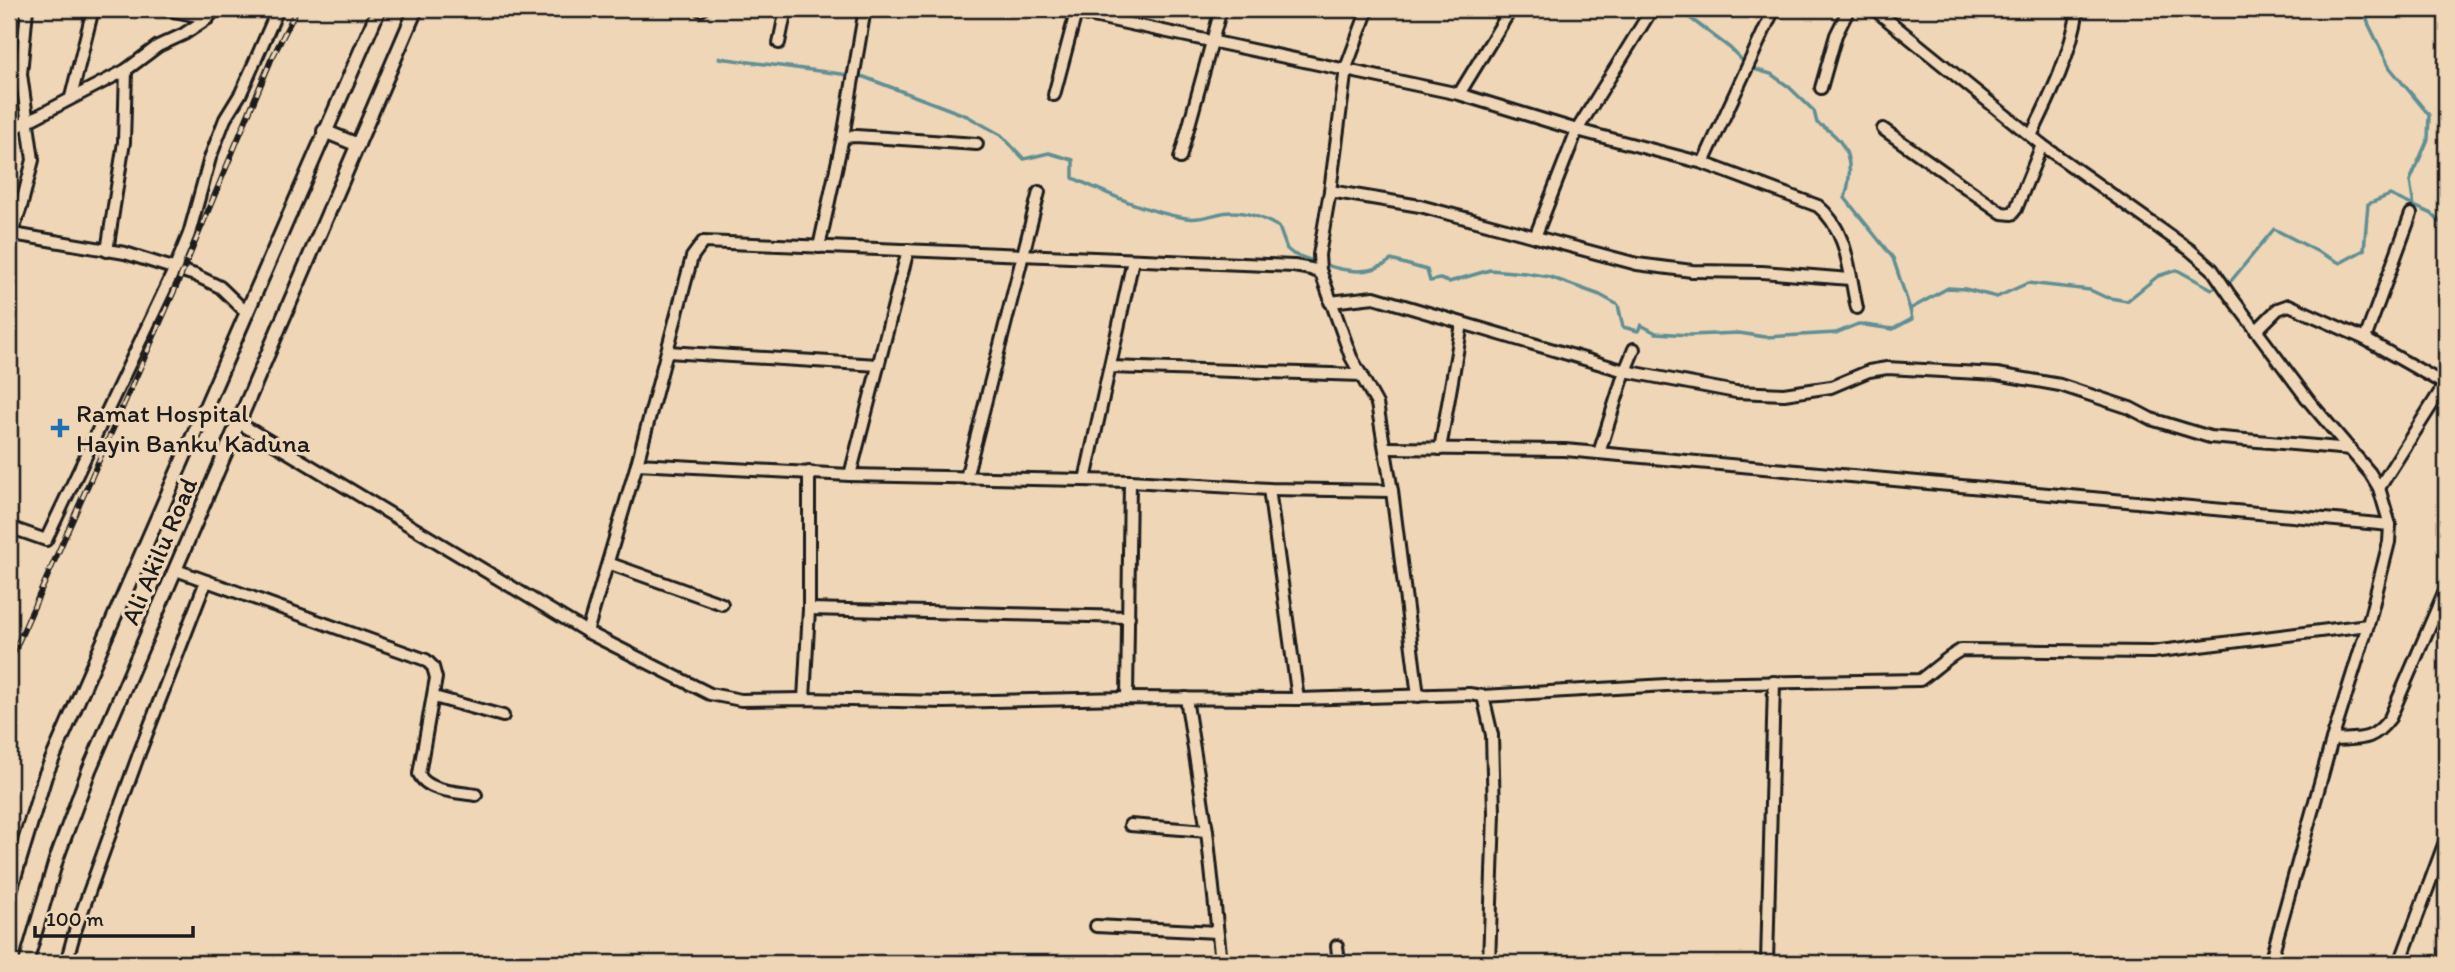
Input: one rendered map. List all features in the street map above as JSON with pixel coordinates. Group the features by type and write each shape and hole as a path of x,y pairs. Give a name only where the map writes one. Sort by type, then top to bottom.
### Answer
{"main road":[{"name":"Ali Akilu Road","path":"9,894 45,776 379,9"},
{"name":"Ali Akilu Road","path":"26,963 56,860 89,771 416,9"},
{"path":"324,131 358,145"}],"street":[{"path":"27,9 21,74 33,160 11,238 125,253 176,268 220,287 245,312"},
{"path":"71,97 93,9"},
{"path":"164,9 211,13"},
{"path":"9,527 46,540 176,268 220,132 241,93 278,9"},
{"path":"779,43 786,9"},
{"path":"819,247 843,137 865,9"},
{"path":"1060,9 1077,10 1212,43 1346,68 1459,94 1577,130 1703,163 1818,206 1829,215 1841,234 1857,308"},
{"path":"1180,158 1221,9"},
{"path":"1368,9 1346,68 1319,255 1320,272 1351,357 1377,404 1386,448 1418,696"},
{"path":"1459,94 1511,9"},
{"path":"1535,237 1577,130 1652,9"},
{"path":"1703,163 1774,9"},
{"path":"1821,88 1836,35 1849,9"},
{"path":"1874,9 2042,145 2190,250 2212,269 2309,401 2351,449 2379,488 2390,525 2389,542 2368,625 2332,740 2270,963"},
{"path":"2031,136 2054,90 2075,29 2078,9"},
{"path":"1055,95 1077,10"},
{"path":"9,131 126,70 158,46 184,34 211,13"},
{"path":"107,251 124,142 126,70"},
{"path":"1883,129 2002,213 2012,214 2016,209 2042,145"},
{"path":"843,137 977,144"},
{"path":"1330,191 1420,206 1637,264 1692,271 1850,278"},
{"path":"966,478 1039,192"},
{"path":"2365,339 2411,214"},
{"path":"587,632 637,464 692,257 703,243 1294,266 1320,272"},
{"path":"850,475 908,250"},
{"path":"1085,480 1133,260"},
{"path":"1330,302 1374,297 1625,371 1736,393 1784,394 1831,387 1869,371 1887,368 1997,374 2060,385 2130,408 2151,419 2210,437 2351,449"},
{"path":"2256,331 2278,309 2289,305 2365,339 2443,383"},
{"path":"1440,449 1462,324"},
{"path":"1599,453 1634,349"},
{"path":"668,352 878,365"},
{"path":"1110,367 1362,375"},
{"path":"2379,488 2443,383 2446,367"},
{"path":"239,424 587,632 710,694 741,700 944,702 1127,698 1297,699 1469,694 1483,696 1683,684 1920,680 1936,670 1947,657 1961,650 2152,652 2368,625"},
{"path":"1386,448 1565,450 2390,525"},
{"path":"637,464 850,475 1130,481 1269,489 1392,492"},
{"path":"804,699 809,608 809,472"},
{"path":"1127,698 1130,481"},
{"path":"1269,489 1297,699"},
{"path":"608,562 722,604"},
{"path":"176,570 426,660 433,667 436,678 419,774 422,781 431,786 476,795"},
{"path":"66,963 140,751 205,581"},
{"path":"2332,740 2369,738 2379,732 2390,718 2446,588"},
{"path":"809,608 1129,617"},
{"path":"1767,963 1774,682"},
{"path":"1483,696 1492,735 1494,813 1489,963"},
{"path":"434,697 503,716"},
{"path":"1186,698 1207,831 1221,963"},
{"path":"1130,825 1207,831"},
{"path":"2400,963 2446,839"},
{"path":"1096,926 1217,932"},
{"path":"1337,946 1339,963"}],"waterway":[{"path":"2365,9 2368,23 2390,68 2429,115 2428,139 2410,181 2414,207"},
{"path":"1682,12 1730,48 1750,68 1771,74 1789,87 1814,111 1817,123 1843,145 1849,164 1845,198 1893,258 1910,309 1948,288 1997,297 2028,283 2090,290 2105,297 2127,301 2158,276 2177,270 2212,289 2231,281 2274,229 2340,263 2364,250 2368,204 2390,195 2432,214 2446,228"},
{"path":"719,58 864,77 967,116 1001,135 1024,159 1049,153 1073,160 1073,178 1114,196 1142,207 1186,218 1227,212 1251,215 1279,227 1287,249 1293,254 1343,269 1368,270 1391,260 1427,270 1430,281 1440,279 1449,282 1490,270 1550,277 1600,295 1618,305 1623,327 1638,331 1641,325 1656,333 1739,333 1765,337 1836,333 1858,324 1893,329 1912,319 1910,309"}],"railway":[{"path":"9,663 183,271 271,60 297,9"}],"place":[{"name":"Ramat Hospital Hayin Banku Kaduna","path":"60,428"}]}
